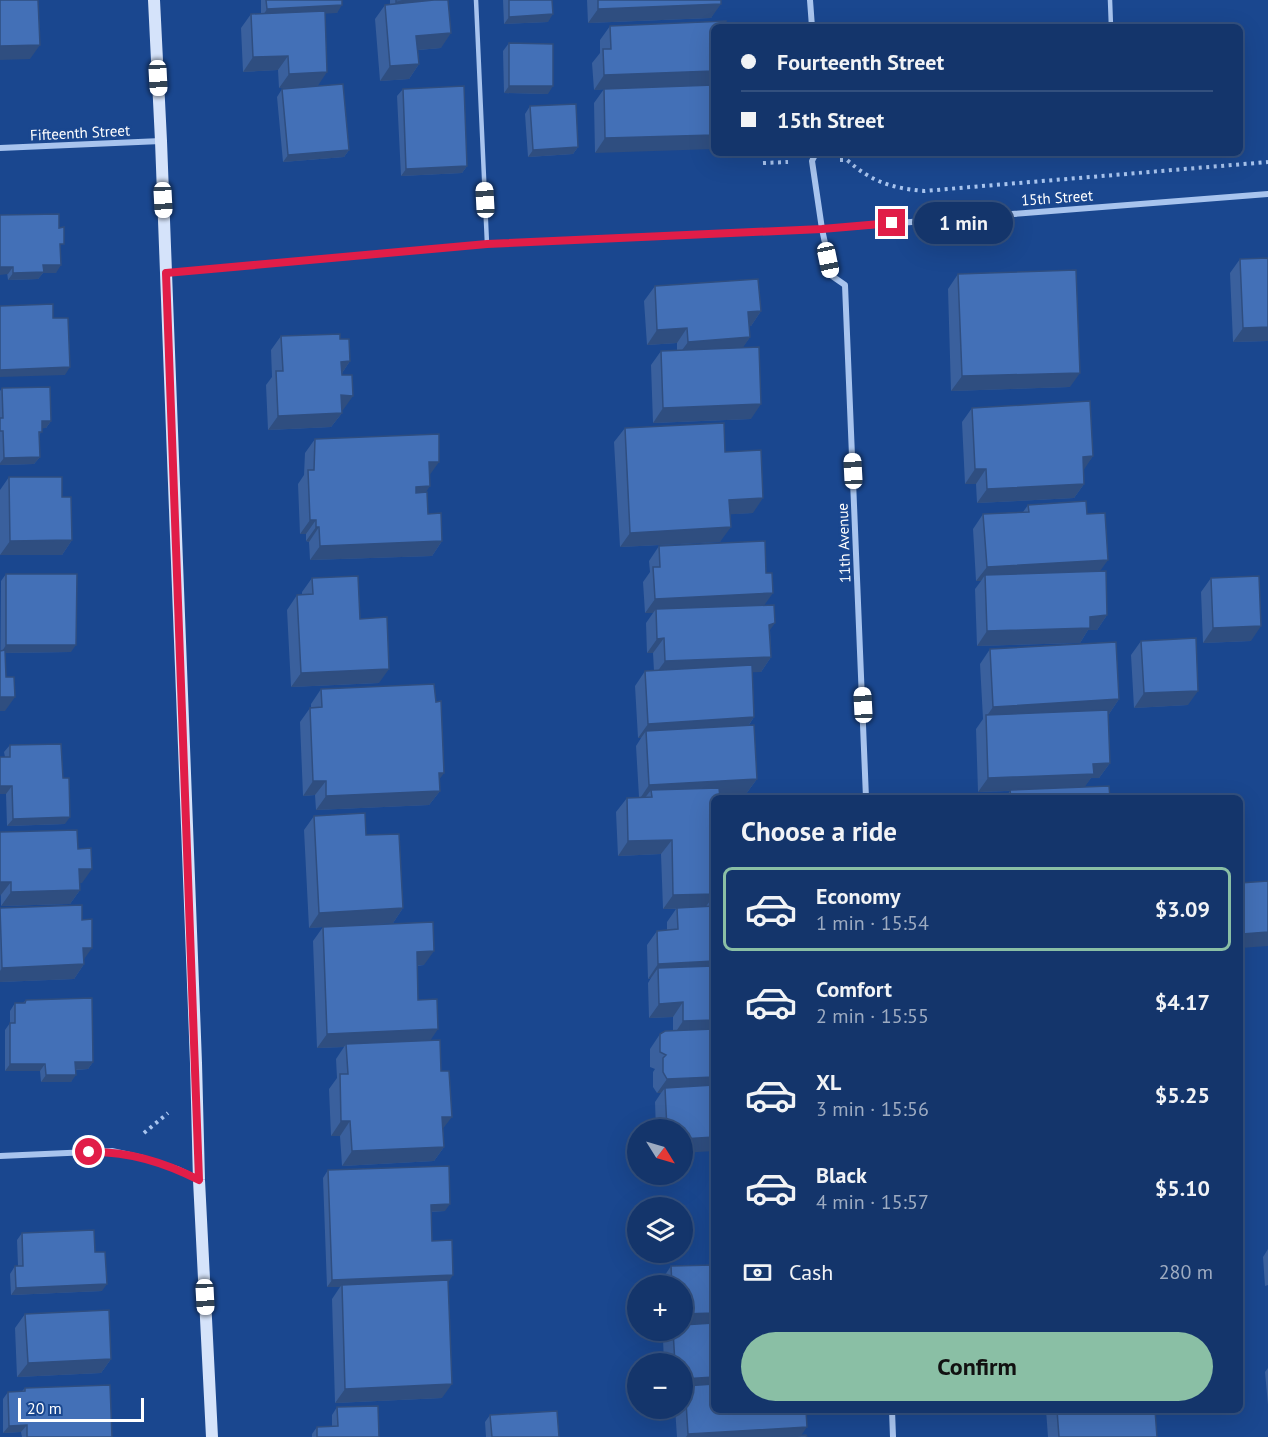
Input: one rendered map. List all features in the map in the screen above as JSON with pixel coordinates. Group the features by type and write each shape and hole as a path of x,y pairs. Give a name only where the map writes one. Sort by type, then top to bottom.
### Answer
{"main road":[{"path":"154,0 199,1180 212,1437"}],"street":[{"path":"810,0 812,24"},
{"name":"Fifteenth Street","path":"0,148 161,141"},
{"name":"11th Avenue","path":"814,156 812,161 832,276 845,285 866,795"},
{"name":"15th Street","path":"166,273 487,244 822,229 1268,194"},
{"path":"0,1156 112,1151 177,1169 199,1180"},
{"path":"892,1413 893,1437"}],"lane":[{"path":"476,0 487,244"},
{"path":"1110,0 1111,24"}],"path":[{"path":"847,160 861,172 880,183 902,189 924,191 1268,162"},
{"path":"112,1151 139,1137 170,1111"}],"building":[{"path":"0,0 38,0 40,45 0,46"},
{"path":"266,0 342,0 342,5 267,9"},
{"path":"396,0 422,0 396,2"},
{"path":"448,0 451,33 416,36 419,64 390,66 385,5"},
{"path":"509,0 552,0 553,14 509,17"},
{"path":"598,0 721,0 721,4 598,9"},
{"path":"325,11 327,72 289,74 288,56 253,57 251,14"},
{"path":"726,21 726,24 711,24 711,71 604,75 603,49 611,49 610,26"},
{"path":"509,43 553,44 553,86 509,86"},
{"path":"343,84 349,150 288,155 282,89"},
{"path":"711,85 711,135 605,138 604,89"},
{"path":"464,86 467,166 406,169 403,89"},
{"path":"576,104 578,147 533,150 530,106"},
{"path":"59,214 59,228 64,227 64,244 60,244 61,265 43,265 44,272 13,273 13,267 0,267 0,215"},
{"path":"1268,258 1268,327 1243,328 1240,259"},
{"path":"1076,270 1080,373 962,376 958,274"},
{"path":"758,279 761,311 748,312 750,337 688,342 687,328 657,330 655,286"},
{"path":"53,304 53,318 68,318 70,367 0,370 0,306"},
{"path":"340,334 340,339 349,339 350,361 341,362 342,375 352,375 353,396 341,395 342,413 278,416 276,371 283,371 281,336"},
{"path":"759,347 761,404 663,408 661,351"},
{"path":"50,387 51,421 42,421 42,432 39,432 40,457 4,458 3,431 0,431 0,418 3,418 2,388"},
{"path":"1090,401 1093,456 1083,457 1084,484 987,489 986,469 975,469 972,408"},
{"path":"724,423 725,452 761,450 763,498 729,500 731,527 630,533 625,428"},
{"path":"439,434 439,462 429,462 430,486 416,487 416,493 427,492 428,514 441,513 442,541 320,546 319,527 316,527 316,520 310,520 308,470 314,470 315,439"},
{"path":"9,477 62,477 62,497 71,497 72,540 10,541"},
{"path":"1086,501 1087,514 1105,513 1108,560 987,567 983,514 1029,512 1028,505"},
{"path":"765,541 766,573 772,573 773,593 655,599 653,567 660,567 659,546"},
{"path":"1106,571 1107,615 1090,617 1090,628 987,631 985,575"},
{"path":"6,574 77,574 76,645 6,645"},
{"path":"358,576 360,619 387,617 389,669 301,673 297,595 313,594 312,578"},
{"path":"1259,576 1261,626 1213,628 1211,578"},
{"path":"774,605 775,623 769,625 771,657 665,661 664,638 657,639 656,609"},
{"path":"1196,638 1198,691 1144,693 1141,641"},
{"path":"1116,642 1119,699 993,707 990,649"},
{"path":"5,650 6,677 14,677 15,697 0,697 0,651"},
{"path":"752,665 754,717 648,724 645,671"},
{"path":"434,684 436,702 441,701 444,773 439,773 440,791 326,796 326,781 313,781 310,708 322,707 321,689"},
{"path":"1108,710 1110,763 1093,764 1094,774 988,778 986,715"},
{"path":"754,725 757,779 649,785 646,731"},
{"path":"61,744 63,778 69,778 70,817 13,819 12,786 0,786 0,757 10,757 10,745"},
{"path":"1109,786 1110,795 1011,795 1010,790"},
{"path":"719,788 720,795 711,795 711,894 673,895 672,840 628,841 627,798 652,797 651,790"},
{"path":"365,813 366,835 399,834 403,908 319,913 314,816"},
{"path":"77,830 78,849 91,848 92,869 79,869 80,890 11,892 11,882 0,882 0,832"},
{"path":"1268,881 1268,932 1243,934 1243,883"},
{"path":"82,905 82,920 92,919 92,948 83,948 84,964 2,968 0,908"},
{"path":"711,906 711,961 658,964 657,931 678,929 677,908"},
{"path":"433,922 434,951 417,952 418,1000 437,999 438,1029 327,1034 323,927"},
{"path":"711,966 711,1020 683,1021 683,1002 659,1004 658,968"},
{"path":"92,998 93,1062 75,1062 76,1075 46,1075 45,1064 10,1064 10,1023 15,1023 15,1003 25,1003 26,1000"},
{"path":"711,1029 711,1077 667,1079 663,1072 663,1058 666,1055 660,1052 660,1034 665,1031"},
{"path":"440,1040 441,1071 449,1071 452,1117 442,1117 444,1147 352,1151 350,1121 341,1121 340,1074 348,1074 346,1044"},
{"path":"711,1085 711,1137 693,1138 693,1119 666,1119 665,1088"},
{"path":"449,1166 450,1204 431,1205 432,1241 452,1240 453,1275 332,1280 328,1170"},
{"path":"94,1230 95,1252 105,1252 107,1284 16,1288 15,1266 23,1266 22,1233"},
{"path":"711,1265 711,1313 693,1314 693,1275 671,1275 671,1266"},
{"path":"448,1280 452,1384 345,1389 342,1285"},
{"path":"109,1310 111,1359 28,1363 25,1314"},
{"path":"711,1323 711,1377 693,1378 693,1353 674,1353 674,1341 693,1341 693,1324"},
{"path":"711,1384 711,1413 806,1413 807,1427 688,1434 687,1419 693,1419 693,1385"},
{"path":"110,1385 112,1437 27,1437 27,1425 9,1426 8,1392 25,1391 25,1388"},
{"path":"378,1406 379,1437 317,1437 317,1427 338,1426 337,1407"},
{"path":"557,1411 559,1437 492,1437 490,1415"},
{"path":"1057,1413 1155,1413 1157,1437 1059,1437"},
{"path":"806,1435 807,1437 771,1437"}],"route":[{"path":"89,1152 112,1151 143,1158 177,1169 199,1180 166,273 487,244 822,229 892,223"}]}
